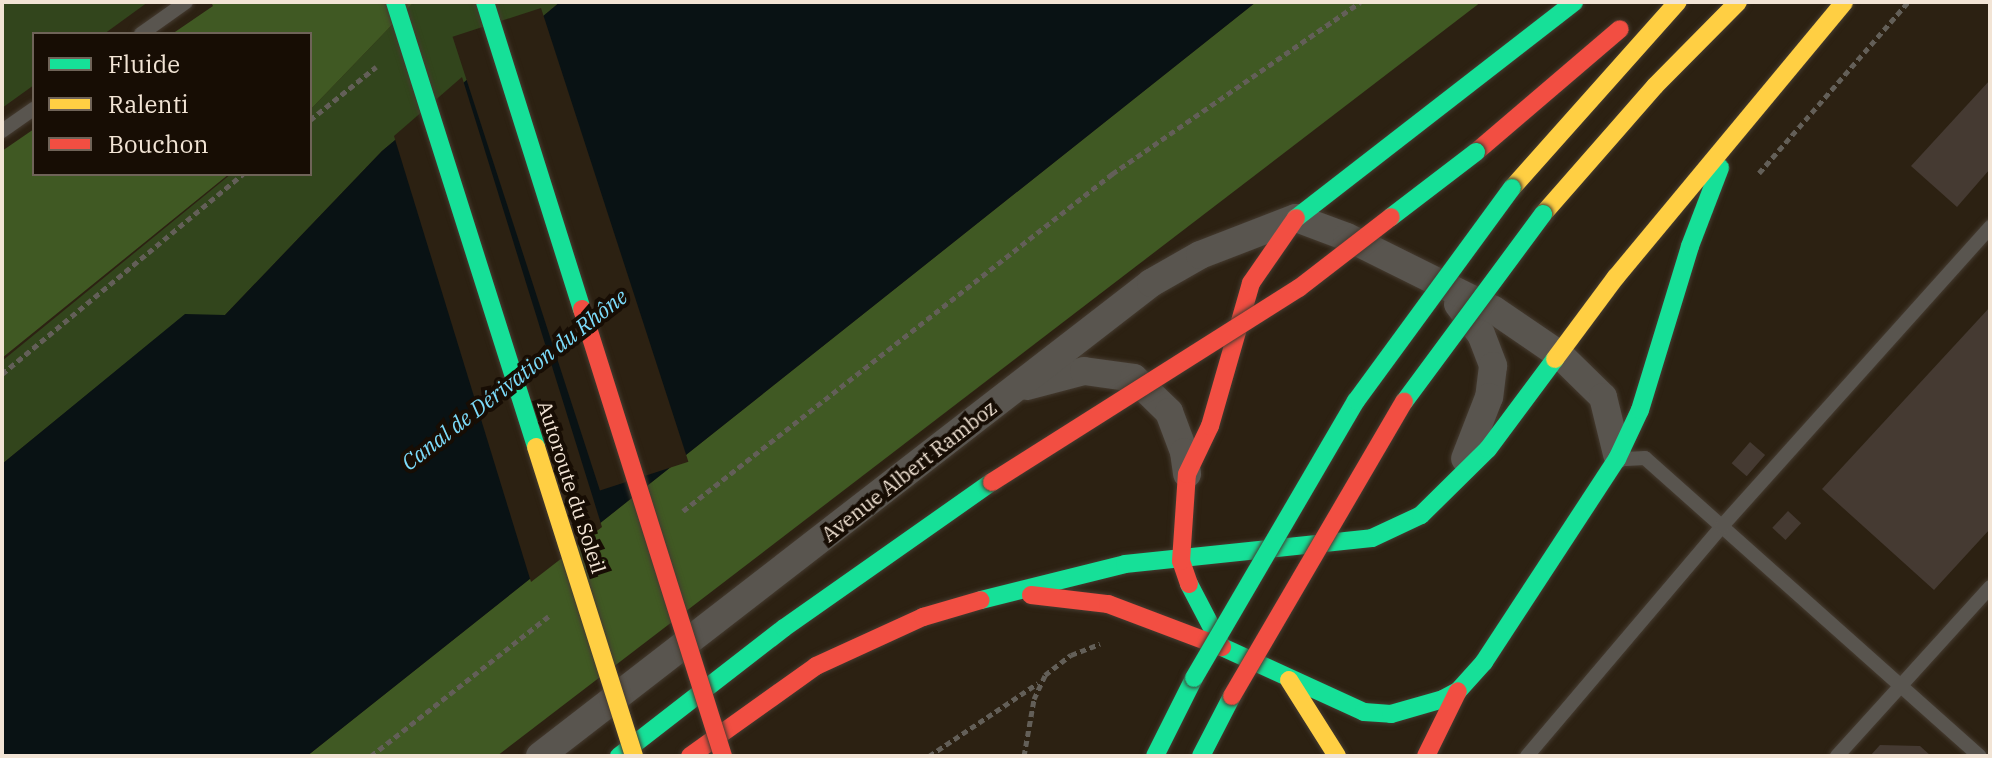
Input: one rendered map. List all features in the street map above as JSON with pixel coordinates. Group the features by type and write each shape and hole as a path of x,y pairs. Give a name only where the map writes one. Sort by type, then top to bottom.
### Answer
{"main road":[{"name":"Autoroute du Soleil","path":"395,2 634,756"},
{"path":"485,2 723,756"},
{"path":"1222,647 1199,611 1181,561 1187,474 1210,426 1251,283 1296,218 1574,2"},
{"path":"1155,756 1194,678 1356,401 1512,188 1678,2"},
{"path":"1201,756 1366,460 1440,349 1543,214 1655,86 1738,2"},
{"path":"690,756 768,696 849,648 923,617 1005,592 1125,564 1181,561 1372,538 1421,515 1455,486 1735,129 1844,2"},
{"path":"619,756 784,628 992,482 1299,288 1476,152 1643,10"},
{"path":"1426,756 1458,691 1539,585 1617,459 1640,410 1690,246 1735,129"},
{"path":"1005,592 1108,604 1222,647 1331,700 1377,713 1416,710 1458,691"},
{"path":"1288,678 1337,756"}],"street":[{"path":"1296,218 1494,310 1560,355 1603,397 1617,459"},
{"name":"Avenue Albert Ramboz","path":"540,756 1008,395 1068,343 1179,265 1296,218"},
{"path":"1438,282 1481,334 1493,366 1489,397 1455,486"},
{"path":"1008,395 1067,372 1099,370 1134,378 1169,412 1178,430 1187,474"}],"lane":[{"path":"144,32 186,2"},
{"path":"2,131 32,110"},
{"path":"1527,756 1722,526 1990,227"},
{"path":"1617,459 1645,458 1979,756"},
{"path":"1837,756 1990,587"}],"path":[{"path":"673,519 1112,174 1360,2"},
{"path":"2,374 241,176"},
{"path":"371,756 559,608"},
{"path":"929,756 1040,682"}],"green space":[{"path":"2,2 148,2 107,32 32,32 32,86 2,108"},
{"path":"211,2 414,2 312,108 312,32 175,32 213,6"},
{"path":"414,2 560,2 382,151 225,315 185,315 2,464 2,361 229,176 312,176 312,108"},
{"path":"1256,2 1481,2 497,756 307,756"},
{"path":"32,130 32,176 227,176 2,358 2,151"}],"water":[{"name":"Canal de Dérivation du Rhône","path":"560,2 1256,2 307,756 2,756 2,464 185,314 225,315 382,151"}],"pier":[{"path":"541,8 688,462 600,490 453,37"},
{"path":"462,77 602,527 531,582 394,136"}],"building":[{"path":"1990,80 1990,169 1957,207 1911,166"},
{"path":"1990,307 1990,529 1934,590 1822,489"},
{"path":"1750,442 1765,455 1747,476 1732,463"},
{"path":"1788,511 1801,523 1785,540 1772,528"},
{"path":"1880,745 1920,746 1931,756 1870,756"}],"traffic: fast":[{"path":"395,2 536,447"},
{"path":"485,2 582,309"},
{"path":"1296,218 1574,2"},
{"path":"1391,217 1476,152"},
{"path":"1617,459 1640,410 1690,246 1720,168"},
{"path":"1194,678 1356,401 1512,188"},
{"path":"1404,402 1543,214"},
{"path":"981,600 1125,564 1372,538 1421,515 1488,449 1555,359"},
{"path":"1189,584 1222,647 1364,712 1391,714 1443,699 1458,691 1484,662 1617,459"},
{"path":"619,756 784,628 992,482"},
{"path":"1155,756 1194,678"},
{"path":"1201,756 1232,696"}],"traffic: slow":[{"path":"1512,188 1678,2"},
{"path":"1543,214 1655,86 1738,2"},
{"path":"1555,359 1616,277 1844,2"},
{"path":"536,447 634,756"},
{"path":"1289,680 1337,756"}],"traffic: jam":[{"path":"1476,152 1620,29"},
{"path":"992,482 1299,288 1391,217"},
{"path":"1189,584 1181,561 1187,474 1210,426 1251,283 1296,218"},
{"path":"582,309 723,756"},
{"path":"1232,696 1404,402"},
{"path":"1031,595 1108,604 1222,647"},
{"path":"690,756 816,666 923,617 981,600"},
{"path":"1426,756 1458,691"}]}
